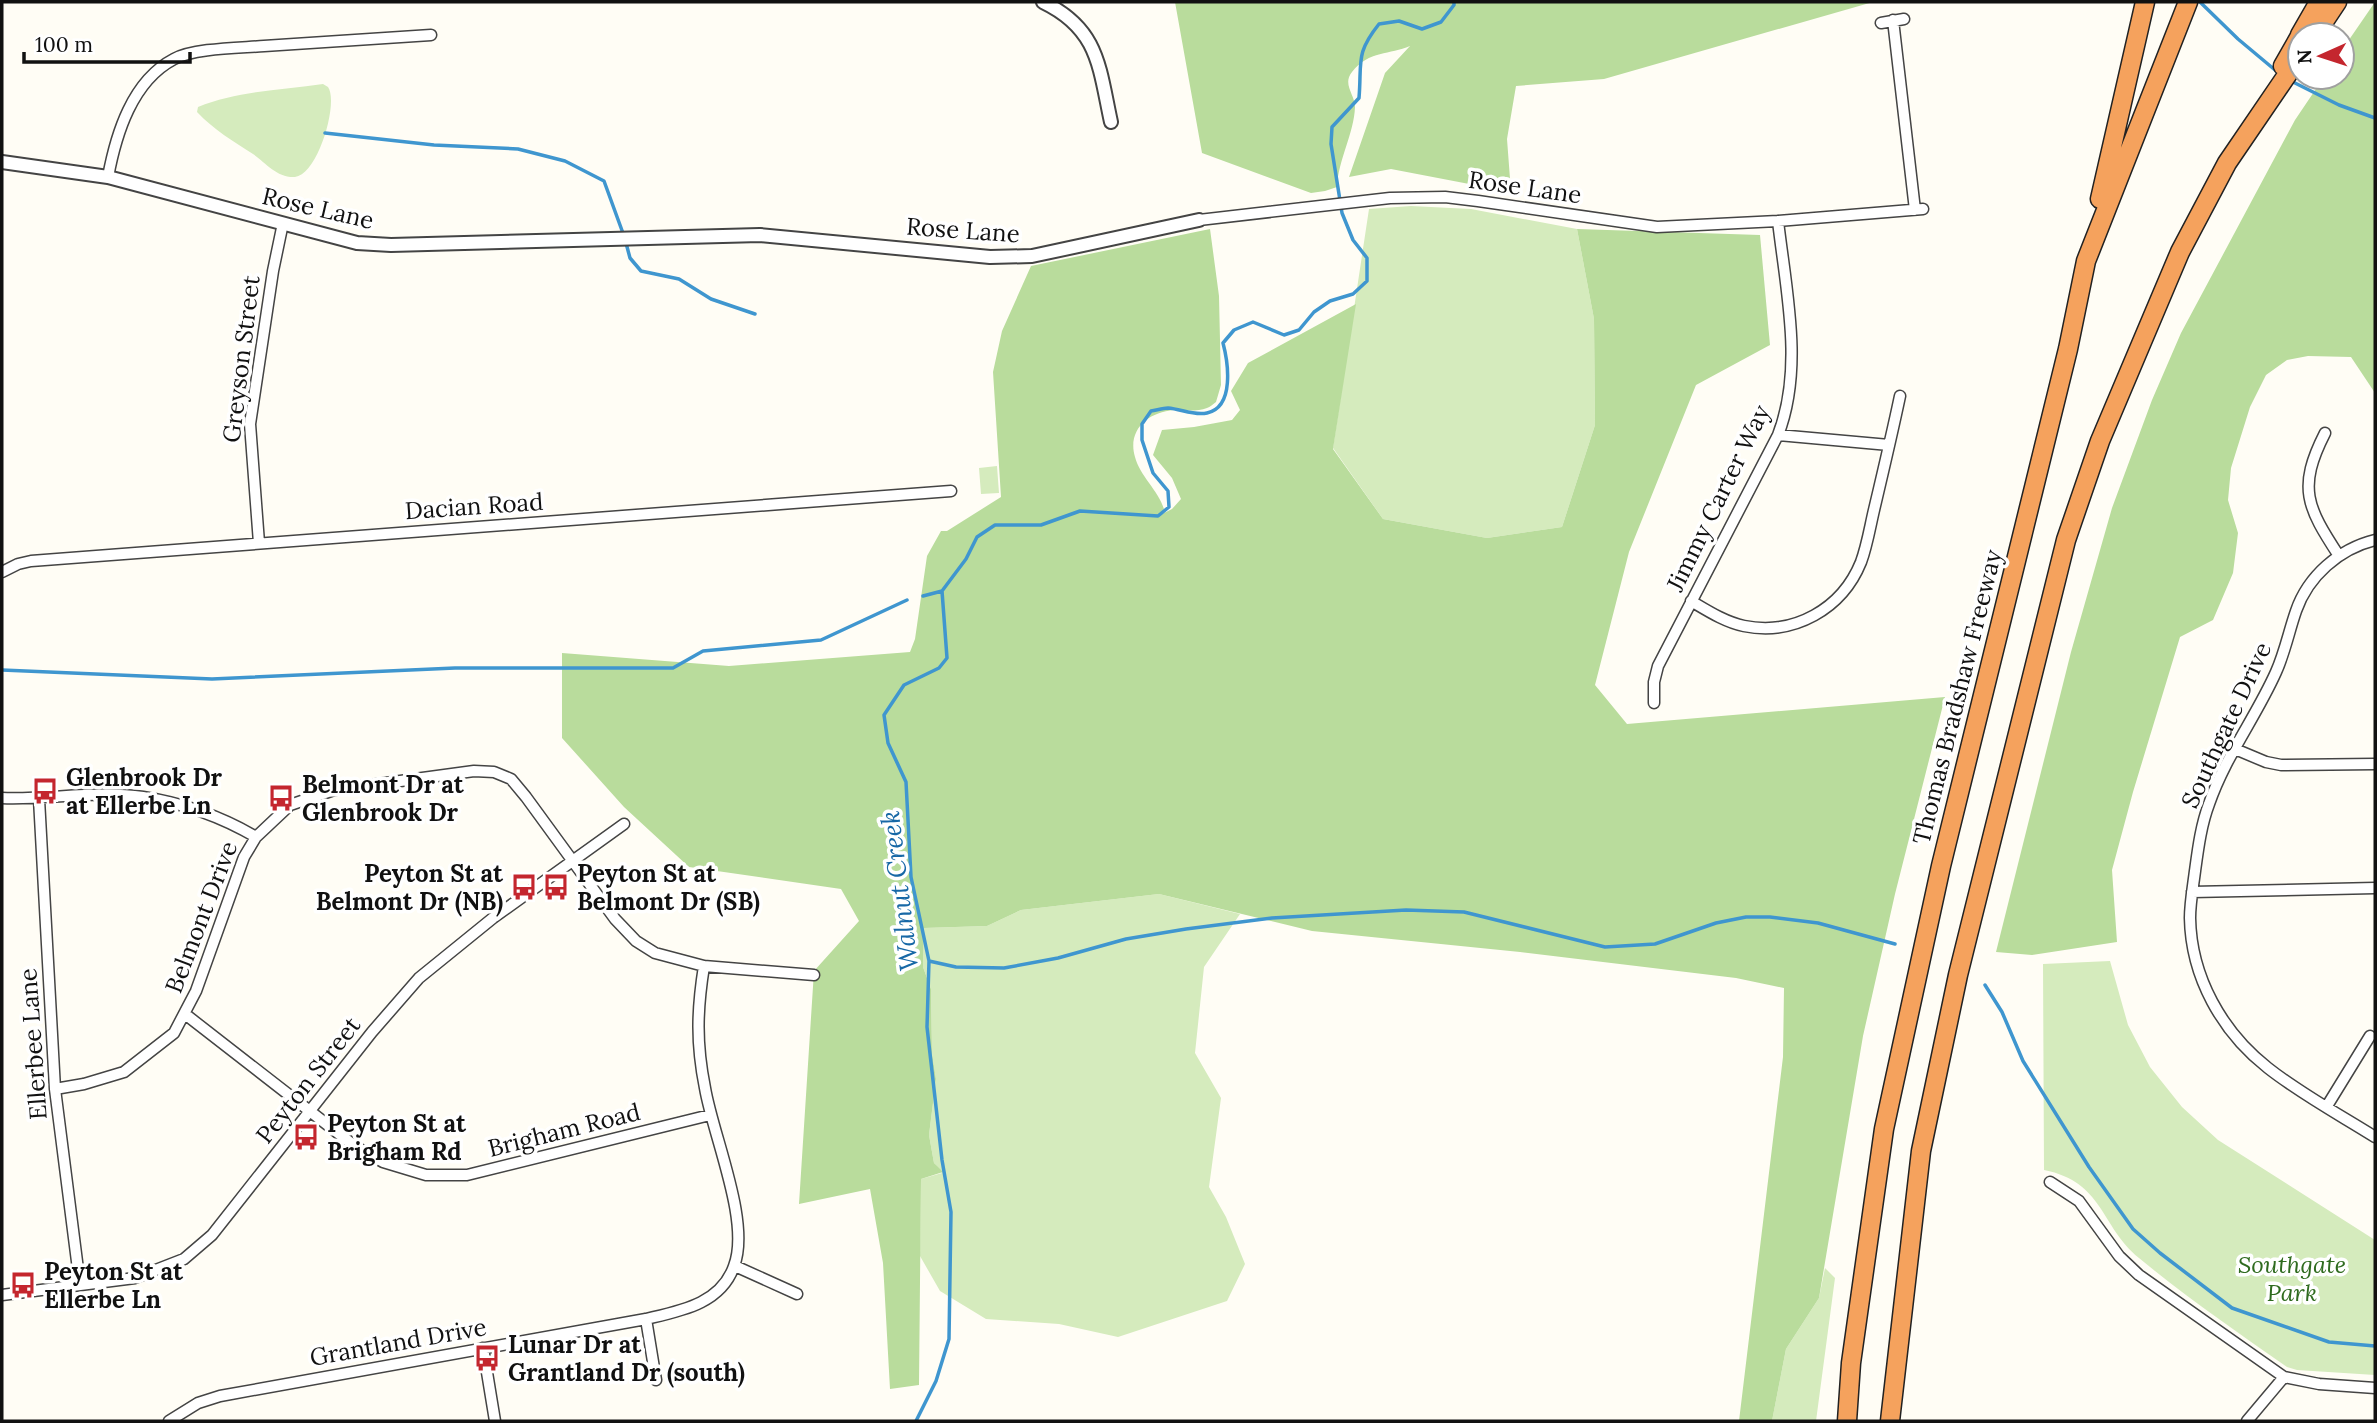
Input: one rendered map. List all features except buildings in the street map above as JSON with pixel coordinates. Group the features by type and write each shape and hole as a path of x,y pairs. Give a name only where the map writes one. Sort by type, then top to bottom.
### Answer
{"highway":[{"path":"2087,261 2145,2"},
{"name":"Thomas Bradshaw Freeway","path":"1847,1421 1851,1363 1884,1129 1944,853 2068,349 2087,261 2188,2"},
{"path":"2308,21 2319,2"},
{"path":"2324,21 2337,2"},
{"path":"1890,1421 1921,1151 1958,975 2066,540 2100,441 2180,252 2286,60"},
{"path":"2227,163 2286,77"},
{"path":"1835,1421 1851,1363"}],"street":[{"path":"1043,2 1071,19 1087,37 1098,62 1111,122"},
{"path":"1881,23 1904,19"},
{"name":"Rose Lane","path":"2,162 108,177 358,243 391,245 760,235 990,257 1032,256 1199,219 1360,200 1445,197 1657,227 1778,222 1919,209 1893,20"},
{"path":"108,177 115,143 129,107 151,77 174,59 231,48 431,35"},
{"name":"Jimmy Carter Way","path":"1654,703 1654,682 1658,666 1778,435 1785,416 1792,366 1778,222"},
{"name":"Greyson Street","path":"259,543 250,425 273,271 283,223"},
{"path":"1691,601 1717,616 1744,626 1774,628 1793,624 1824,610 1838,598 1861,561 1900,396"},
{"path":"2325,433 2310,469 2309,499 2320,527 2339,556"},
{"path":"1778,435 1889,444"},
{"name":"Dacian Road","path":"2,572 32,561 951,491"},
{"name":"Southgate Drive","path":"2375,540 2362,543 2339,556 2323,568 2305,592 2275,675 2209,804 2201,835 2190,916 2194,954 2208,993 2219,1015 2235,1036 2269,1069 2375,1137"},
{"path":"2235,749 2281,765 2375,764"},
{"name":"Belmont Drive","path":"55,1089 124,1072 174,1033 196,991 234,881 256,837 290,806 334,790 474,771 494,772 511,779 615,919 636,941 656,953 704,965 814,975"},
{"path":"2,798 142,797 231,822 256,837"},
{"name":"Ellerbee Lane","path":"39,799 55,1089 80,1285"},
{"name":"Peyton Street","path":"2,1295 135,1278 184,1259 212,1235 418,978 493,918 624,824"},
{"path":"2192,892 2375,888"},
{"name":"Grantland Drive","path":"169,1421 198,1403 220,1396 646,1319 682,1311 704,1302 726,1281 734,1266 739,1232 710,1115 699,1042 698,1008 704,965"},
{"name":"Brigham Road","path":"185,1014 356,1147 383,1162 426,1175 467,1175 710,1115"},
{"path":"2327,1106 2370,1036"},
{"path":"2050,1182 2079,1200 2119,1256 2139,1275 2284,1377 2319,1384 2375,1388"},
{"path":"734,1266 797,1294"},
{"path":"646,1319 656,1380"},
{"path":"483,1348 495,1421"},
{"path":"2247,1421 2284,1377"}],"green space":[{"path":"1175,2 1873,2 1604,79 1516,86 1507,139 1511,192 1391,169 1349,177 1385,73 1410,46 1373,56 1349,76 1355,107 1354,117 1337,187 1311,193 1202,153"},
{"path":"2375,2 2375,393 2351,357 2308,356 2287,360 2266,375 2250,407 2231,468 2228,500 2238,533 2233,573 2213,620 2180,637 2112,870 2117,942 2032,955 1996,952 2071,652 2112,508 2152,400 2181,333 2295,120 2315,91 2356,91 2356,30"},
{"path":"323,84 328,87 331,95 324,137 311,164 295,177 272,169 217,130 197,112 198,107 228,98"},
{"path":"1411,206 1471,209 1577,229 1594,319 1595,425 1562,527 1487,538 1383,519 1333,448 1369,209"},
{"path":"1210,229 1219,296 1221,385 1216,402 1208,408 1165,411 1148,419 1137,431 1133,447 1135,457 1164,509 1158,516 1172,509 1181,499 1172,478 1153,455 1162,430 1232,420 1240,410 1231,391 1248,363 1356,304 1333,449 1383,519 1487,538 1562,527 1595,425 1594,319 1577,229 1760,235 1770,345 1696,385 1629,552 1595,685 1627,724 1945,697 1895,894 1863,1036 1819,1298 1786,1349 1772,1421 1739,1421 1783,1057 1784,988 1736,978 1312,931 1159,894 1021,910 987,926 924,928 923,967 931,989 932,1053 936,1079 929,1135 934,1163 943,1172 921,1179 919,1385 890,1389 883,1263 870,1189 799,1204 814,971 859,921 841,889 689,867 624,807 562,738 562,653 729,666 910,652 915,639 927,556 941,531 947,531 1001,497 993,372 1002,331 1031,266"},
{"path":"997,466 999,493 981,494 979,468"},
{"path":"1159,894 1240,914 1204,967 1195,1053 1221,1098 1209,1187 1226,1217 1245,1264 1227,1301 1118,1337 1059,1324 986,1319 940,1291 920,1256 921,1179 942,1173 934,1163 929,1135 936,1079 932,1053 931,989 923,967 924,928 987,926 1021,910"},
{"name":"Southgate Park","path":"2110,961 2128,1025 2150,1067 2182,1107 2218,1140 2375,1240 2375,1375 2287,1367 2139,1258 2126,1246 2099,1206 2079,1184 2044,1170 2043,964"},
{"path":"1825,1268 1835,1278 1816,1421 1772,1421 1786,1349 1819,1298"}],"waterway":[{"name":"Walnut Creek","path":"916,1421 936,1381 949,1339 951,1212 942,1160 927,1027 929,961 911,877 906,782 888,743 884,715 904,685 939,668 947,658 942,591 966,559 977,537 995,525 1041,525 1080,511 1158,516 1169,507 1168,491 1153,473 1142,440 1142,424 1151,411 1168,408 1202,414 1216,409 1226,393 1228,372 1223,343 1234,330 1253,322 1284,335 1299,330 1314,312 1330,301 1353,294 1367,281 1367,258 1353,240 1342,213 1331,144 1332,127 1359,98 1363,51 1379,24 1399,21 1422,29 1441,22 1454,2"},
{"path":"2200,2 2281,75"},
{"path":"2311,91 2375,118"},
{"path":"325,133 434,145 518,149 565,161 604,181 624,236"},
{"path":"626,243 630,258 641,271 679,279 711,299 755,314"},
{"path":"923,596 942,591"},
{"path":"2,670 212,679 455,668 673,668 703,651 821,640 907,600"},
{"path":"929,961 956,967 1004,968 1058,958 1126,939 1186,929 1272,918 1406,910 1464,912 1605,947 1655,944 1716,923 1746,917 1818,923 1895,944"},
{"path":"1985,985 2002,1012 2023,1061 2089,1167 2133,1229 2232,1308 2329,1342 2375,1346"}],"place":[{"name":"Glenbrook Dr at Ellerbe Ln","path":"45,791"},
{"name":"Belmont Dr at Glenbrook Dr","path":"281,798"},
{"name":"Peyton St at Belmont Dr (NB)","path":"524,887"},
{"name":"Peyton St at Belmont Dr (SB)","path":"556,887"},
{"name":"Peyton St at Brigham Rd","path":"306,1137"},
{"name":"Peyton St at Ellerbe Ln","path":"23,1285"},
{"name":"Lunar Dr at Grantland Dr (south)","path":"487,1358"}]}
